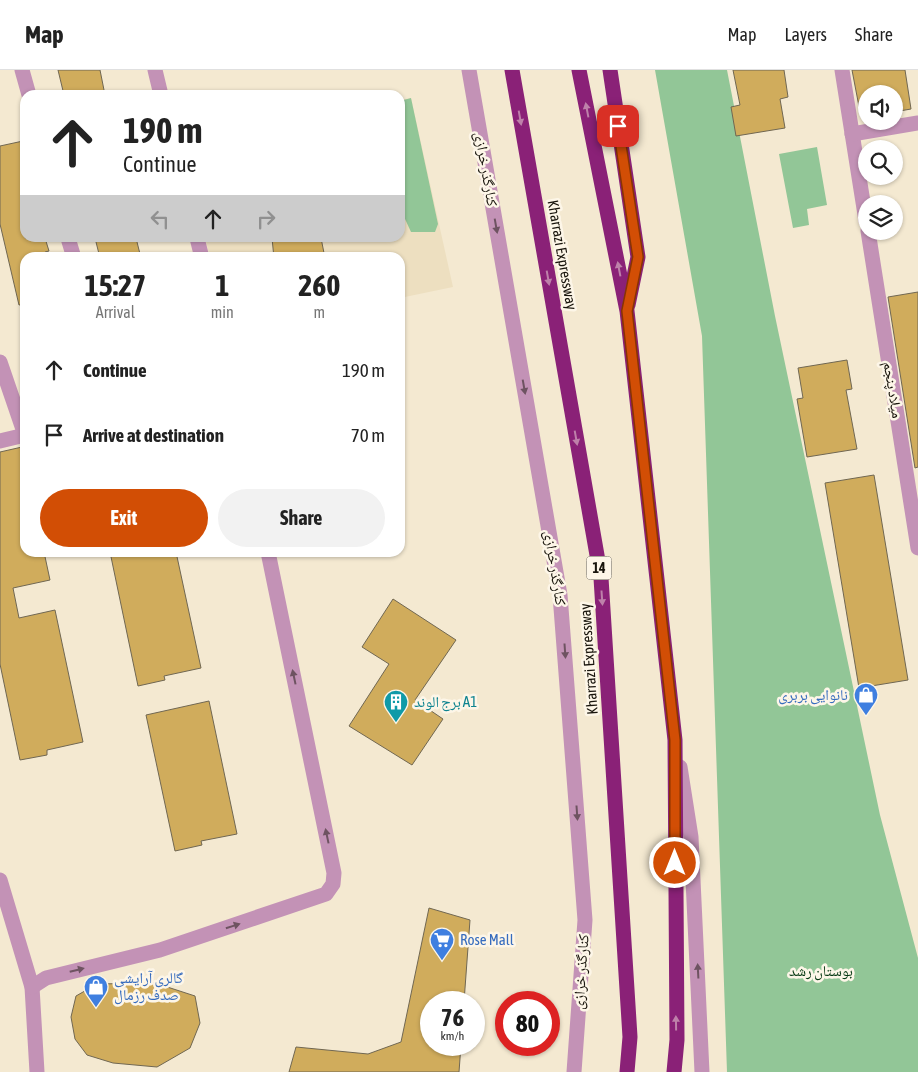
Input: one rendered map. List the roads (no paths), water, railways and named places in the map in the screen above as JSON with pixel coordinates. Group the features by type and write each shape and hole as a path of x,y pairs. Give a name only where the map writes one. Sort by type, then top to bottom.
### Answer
{"highway":[{"name":"Kharrazi Expressway","path":"512,70 601,578 630,1037 627,1072"},
{"path":"579,70 627,311 675,740 677,1040 674,1072"},
{"path":"610,70 638,257 627,311"}],"street":[{"path":"22,70 28,90"},
{"path":"155,70 160,90"},
{"path":"842,70 862,195"},
{"name":"کنارگذر خرازی","path":"469,72 560,595 585,920 574,1072"},
{"path":"852,134 918,123"},
{"name":"میلاد پنجم","path":"869,240 918,548"},
{"path":"0,362 20,420"},
{"path":"0,441 20,436"},
{"path":"32,987 46,978 160,950 276,912 326,894 333,884 334,873 269,557"},
{"path":"675,740 691,837 702,1072"},
{"path":"0,880 32,987 37,1072"}],"place":[{"name":"نانوایی بربری","path":"866,716"},
{"name":"برج الوند A1","path":"396,723"},
{"name":"Rose Mall","path":"442,961"},
{"name":"گالری آرایشی صدف رزمال","path":"96,1008"}],"park label":[{"name":"بوستان رشد","path":"821,971"}]}
